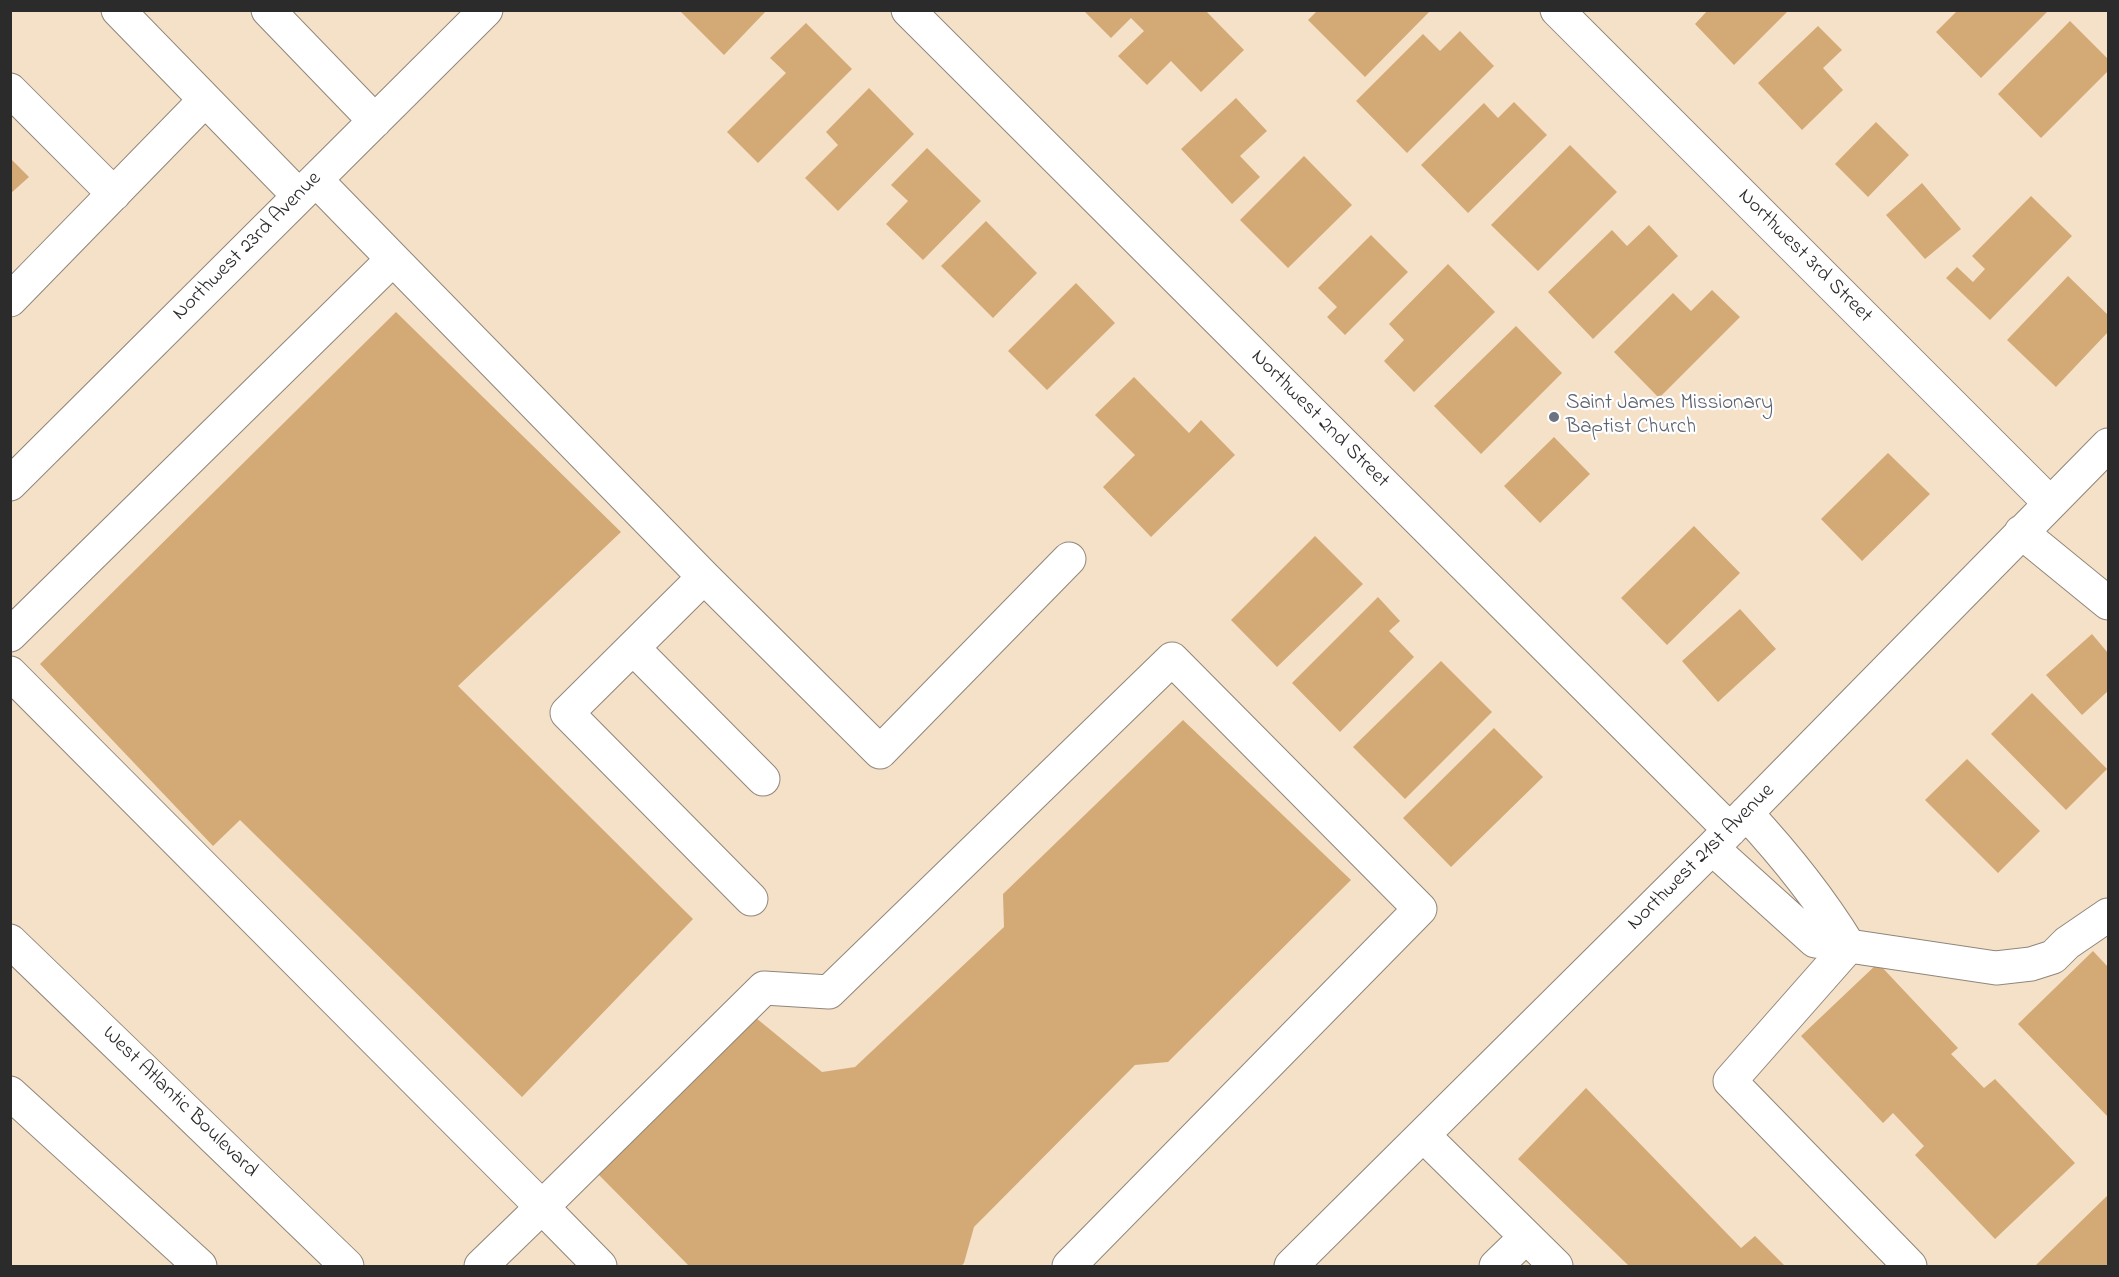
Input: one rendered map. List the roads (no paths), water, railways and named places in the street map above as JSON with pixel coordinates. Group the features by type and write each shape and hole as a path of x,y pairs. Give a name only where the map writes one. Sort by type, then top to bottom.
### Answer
{"street":[{"path":"118,10 205,100 393,259 704,577 880,752 1069,559"},
{"path":"268,10 375,121"},
{"name":"Northwest 23rd Avenue","path":"10,484 486,10"},
{"name":"Northwest 2nd Street","path":"908,10 1729,830"},
{"name":"Northwest 3rd Street","path":"1557,10 2050,503"},
{"path":"10,90 114,194"},
{"path":"10,300 205,100"},
{"path":"10,635 393,259"},
{"name":"Northwest 21st Avenue","path":"1291,1266 1729,830 2109,445"},
{"path":"2021,532 2109,603"},
{"path":"704,577 567,713 751,899"},
{"path":"633,648 763,779"},
{"path":"481,1266 764,988 829,992 1172,659 1420,909 1069,1266"},
{"path":"10,674 600,1266"},
{"path":"1729,830 1815,941 1996,968 2020,966 2053,957 2067,943 2109,915"},
{"path":"1729,830 1791,862 1849,946"},
{"name":"West Atlantic Boulevard","path":"10,941 347,1266"},
{"path":"1849,946 1730,1082 1910,1266"},
{"path":"10,1094 200,1266"},
{"path":"1423,1135 1556,1266"},
{"path":"1496,1266 1526,1237"}],"place":[{"name":"Saint James Missionary Baptist Church","path":"1554,417"}]}
